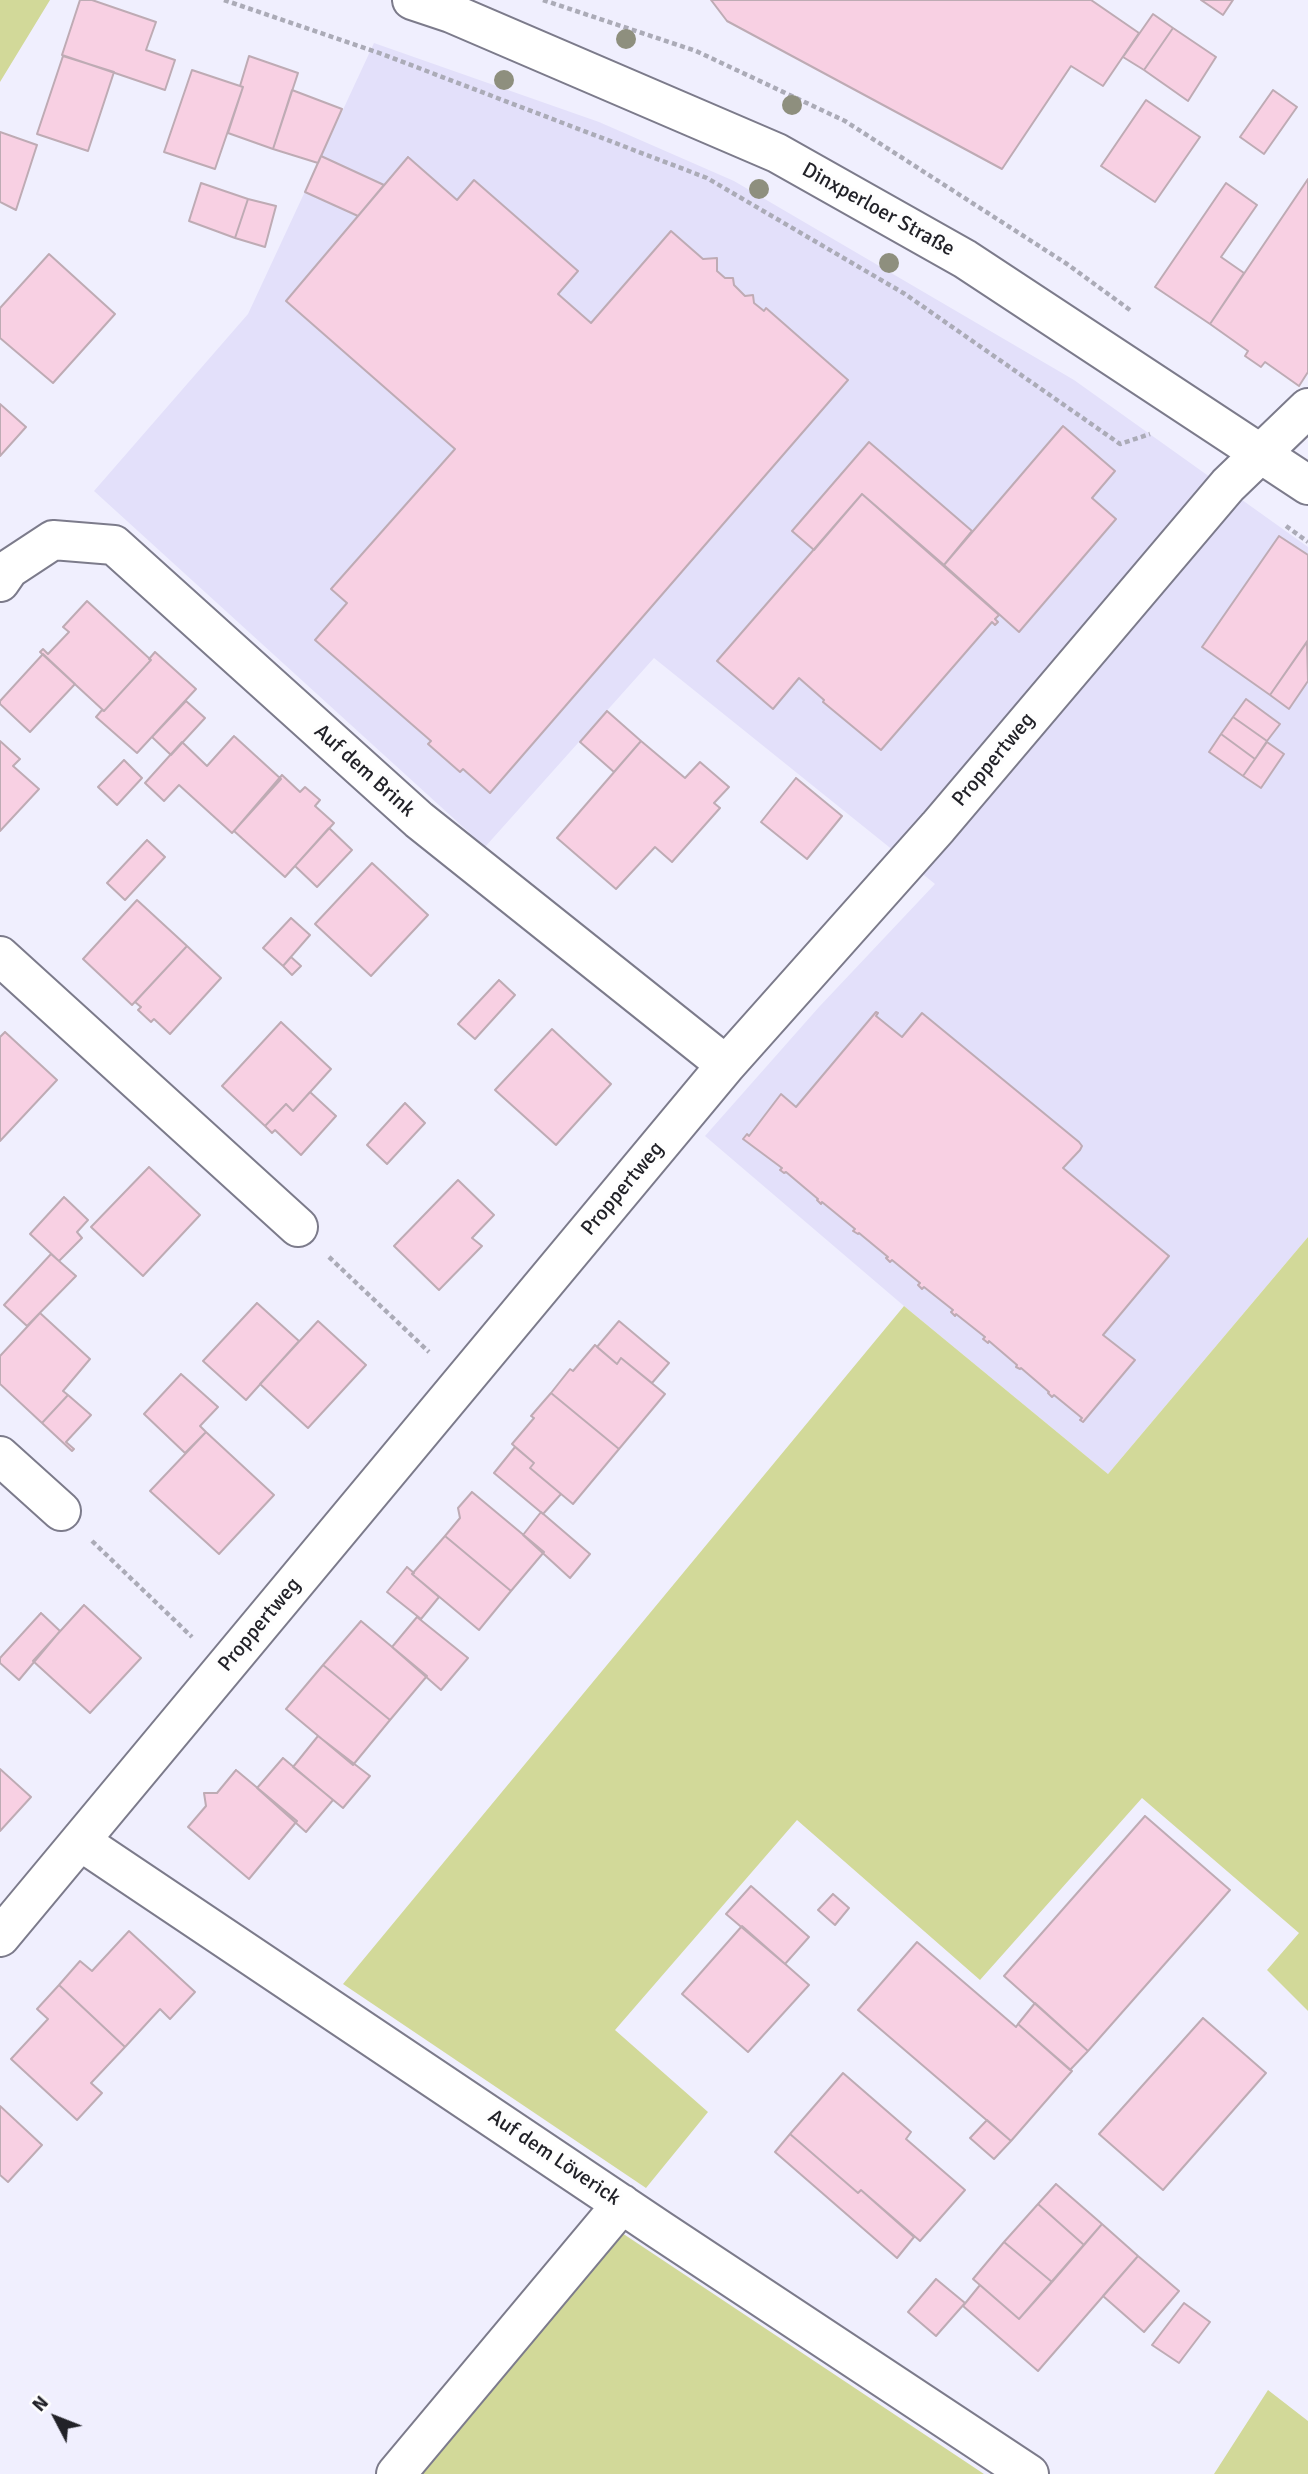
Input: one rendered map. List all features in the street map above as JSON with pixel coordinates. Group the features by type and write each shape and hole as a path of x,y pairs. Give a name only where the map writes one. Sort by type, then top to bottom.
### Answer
{"street":[{"name":"Dinxperloer Straße","path":"412,0 454,6 777,153 965,259 1308,485"},
{"name":"Proppertweg","path":"0,1937 726,1065 938,827 1228,485 1308,408"},
{"name":"Auf dem Brink","path":"0,582 9,569 53,540 114,545 419,820 726,1065"},
{"path":"0,957 298,1227"},
{"path":"0,1456 61,1511"},
{"name":"Auf dem Löverick","path":"80,1841 1029,2474"},
{"path":"396,2474 622,2204"}],"path":[{"path":"224,0 395,59 708,178 905,294 1120,444 1155,432"},
{"path":"1282,523 1308,542"},
{"path":"298,1227 463,1383"},
{"path":"61,1511 224,1668"}],"shaded area":[{"path":"374,43 599,122 734,181 1074,380 1308,547 1308,1237 1108,1474 904,1306 705,1136 819,1007 935,884 654,658 485,847 94,491 248,314"}],"green space":[{"path":"0,0 50,0 0,82"},
{"path":"1308,1237 1308,2011 1267,1970 1299,1933 1142,1798 980,1980 797,1820 615,2030 708,2112 646,2188 343,1984 904,1306 1108,1474"},
{"path":"616,2229 984,2474 413,2474"},
{"path":"1268,2390 1308,2421 1308,2474 1214,2474"}],"building":[{"path":"80,0 92,0 156,22 146,50 175,60 165,90 62,55"},
{"path":"711,0 1091,0 1139,33 1103,86 1071,66 1002,169 727,21"},
{"path":"1201,0 1233,0 1223,15"},
{"path":"1153,14 1173,28 1144,70 1123,57"},
{"path":"1173,28 1216,57 1188,101 1144,70"},
{"path":"63,56 114,72 88,151 37,134"},
{"path":"249,56 298,73 273,149 228,133 243,87 240,86"},
{"path":"192,70 243,87 215,169 164,152"},
{"path":"292,90 342,109 318,163 273,149"},
{"path":"1273,90 1297,107 1264,154 1240,137"},
{"path":"1146,100 1200,137 1155,202 1101,166"},
{"path":"0,132 37,145 16,210 0,202"},
{"path":"321,156 384,185 358,216 305,192"},
{"path":"408,157 457,200 474,180 578,271 558,294 591,323 671,231 703,259 717,258 717,271 725,278 733,278 734,285 745,296 753,295 754,303 764,311 766,308 848,380 490,793 463,769 460,772 428,744 431,741 315,640 347,603 331,589 455,449 286,301"},
{"path":"1308,179 1308,372 1299,386 1265,362 1261,367 1245,356 1248,351 1210,324"},
{"path":"201,183 248,199 235,238 189,221"},
{"path":"1226,183 1257,205 1221,257 1244,273 1210,324 1155,287"},
{"path":"248,199 276,206 265,247 235,238"},
{"path":"49,254 115,314 53,383 0,338 0,308"},
{"path":"0,404 26,427 0,456"},
{"path":"1063,426 1115,471 1092,498 1116,519 1019,632 944,565"},
{"path":"869,442 972,531 944,565 862,494 814,550 792,531"},
{"path":"862,494 999,615 995,619 998,622 995,625 992,622 881,750 823,702 824,700 799,678 773,709 717,661"},
{"path":"1279,536 1308,555 1308,640 1270,695 1202,647"},
{"path":"87,601 151,660 104,711 40,652 43,649 48,654 69,632 63,627"},
{"path":"1307,642 1308,681 1289,709 1270,695"},
{"path":"155,652 196,689 137,753 96,717 151,660 149,659"},
{"path":"43,654 75,684 30,732 0,701"},
{"path":"1246,699 1280,724 1267,741 1233,717"},
{"path":"186,701 205,718 171,755 152,737"},
{"path":"607,711 641,741 614,772 580,742"},
{"path":"1233,717 1267,741 1255,759 1221,734"},
{"path":"1221,734 1255,759 1243,776 1209,752"},
{"path":"234,736 281,779 232,833 179,785 164,801 145,783 182,742 207,766"},
{"path":"0,741 20,759 13,766 39,789 0,831"},
{"path":"641,741 685,778 700,762 729,787 714,803 720,808 672,862 655,847 616,889 557,838"},
{"path":"1267,742 1284,754 1261,788 1243,776"},
{"path":"124,760 142,778 117,805 98,787"},
{"path":"282,775 300,792 305,787 320,800 315,806 334,823 285,877 234,831"},
{"path":"796,778 842,816 807,859 761,822"},
{"path":"329,828 352,850 317,887 295,866"},
{"path":"147,840 165,857 125,900 107,883"},
{"path":"372,863 428,915 371,976 315,924"},
{"path":"137,900 187,946 132,1005 83,959"},
{"path":"291,918 310,935 283,966 263,948"},
{"path":"187,946 221,978 170,1034 154,1019 151,1022 138,1010 141,1007 135,1002"},
{"path":"291,957 301,966 292,975 283,966"},
{"path":"499,980 515,995 475,1039 458,1024"},
{"path":"876,1012 876,1016 902,1037 922,1013 1079,1142 1082,1146 1080,1150 1063,1168 1169,1256 1103,1335 1135,1360 1083,1422 1080,1420 1082,1418 1054,1395 1052,1397 989,1341 988,1343 983,1339 985,1337 956,1314 955,1316 951,1312 953,1310 924,1287 922,1289 918,1285 920,1283 892,1260 890,1262 886,1258 888,1257 853,1231 855,1229 743,1139 747,1134 749,1136 781,1094 796,1107"},
{"path":"281,1022 331,1069 293,1111 286,1104 265,1126 222,1086"},
{"path":"552,1029 611,1084 556,1145 495,1090"},
{"path":"5,1032 57,1080 0,1141 0,1037"},
{"path":"310,1092 336,1116 301,1155 275,1130 272,1133 265,1126 286,1104 293,1111"},
{"path":"405,1103 425,1123 387,1164 367,1145"},
{"path":"149,1167 200,1215 143,1276 91,1227"},
{"path":"458,1180 494,1215 472,1238 482,1246 439,1290 394,1246"},
{"path":"64,1197 88,1220 77,1232 82,1238 59,1261 30,1234"},
{"path":"51,1254 76,1276 27,1326 4,1305"},
{"path":"257,1303 299,1341 246,1400 203,1361"},
{"path":"40,1313 90,1359 63,1391 68,1395 42,1423 0,1384 0,1356"},
{"path":"318,1321 366,1365 308,1428 260,1384"},
{"path":"619,1321 669,1363 652,1383 621,1358 617,1364 597,1347"},
{"path":"595,1345 617,1364 621,1358 665,1394 619,1449 551,1393 570,1369 573,1371"},
{"path":"181,1374 218,1407 200,1426 206,1432 185,1453 144,1414"},
{"path":"551,1393 619,1449 573,1504 530,1468 534,1463 512,1444"},
{"path":"68,1395 91,1415 66,1442 74,1449 72,1451 42,1423"},
{"path":"206,1432 274,1495 219,1554 150,1491"},
{"path":"515,1447 534,1463 530,1468 561,1494 543,1514 494,1473"},
{"path":"472,1492 544,1552 511,1591 445,1536 460,1518 458,1508"},
{"path":"541,1512 590,1554 570,1578 523,1535"},
{"path":"445,1536 511,1591 479,1630 412,1574"},
{"path":"407,1567 439,1597 421,1619 387,1592"},
{"path":"84,1605 141,1658 90,1713 33,1661"},
{"path":"41,1613 60,1631 19,1680 0,1663 0,1658"},
{"path":"417,1617 468,1658 441,1690 392,1647"},
{"path":"361,1621 427,1676 390,1720 323,1665"},
{"path":"323,1665 390,1720 353,1765 286,1709"},
{"path":"318,1736 370,1776 343,1808 293,1767"},
{"path":"283,1758 333,1800 306,1832 257,1788"},
{"path":"0,1769 31,1797 0,1831"},
{"path":"236,1770 297,1821 249,1879 188,1827 206,1806 204,1793 217,1793"},
{"path":"1145,1816 1230,1890 1088,2051 1004,1976"},
{"path":"751,1886 809,1937 785,1964 726,1914"},
{"path":"833,1894 849,1908 835,1925 818,1910"},
{"path":"742,1926 809,1985 748,2052 682,1994"},
{"path":"129,1931 195,1992 170,2019 160,2009 125,2047 59,1985 80,1961 92,1971"},
{"path":"917,1942 1072,2071 1011,2141 858,2010"},
{"path":"59,1985 125,2047 91,2083 102,2093 77,2120 11,2059 48,2019 37,2009"},
{"path":"1035,2003 1088,2051 1070,2070 1018,2024"},
{"path":"1203,2018 1266,2073 1163,2190 1099,2134"},
{"path":"843,2073 911,2132 906,2139 965,2190 920,2241 861,2190 858,2193 790,2134"},
{"path":"0,2106 42,2145 8,2182 0,2175"},
{"path":"987,2120 1011,2141 994,2159 970,2138"},
{"path":"790,2134 858,2193 861,2190 914,2237 897,2258 775,2152"},
{"path":"1056,2184 1102,2224 1084,2245 1038,2204"},
{"path":"1038,2204 1084,2245 1052,2282 1004,2242"},
{"path":"1102,2224 1138,2256 1038,2371 963,2306 980,2285 1019,2319"},
{"path":"1004,2242 1052,2282 1019,2319 973,2279"},
{"path":"1138,2256 1179,2291 1144,2332 1103,2296"},
{"path":"936,2279 965,2303 936,2336 908,2312"},
{"path":"1184,2303 1210,2322 1179,2363 1152,2345"}]}
